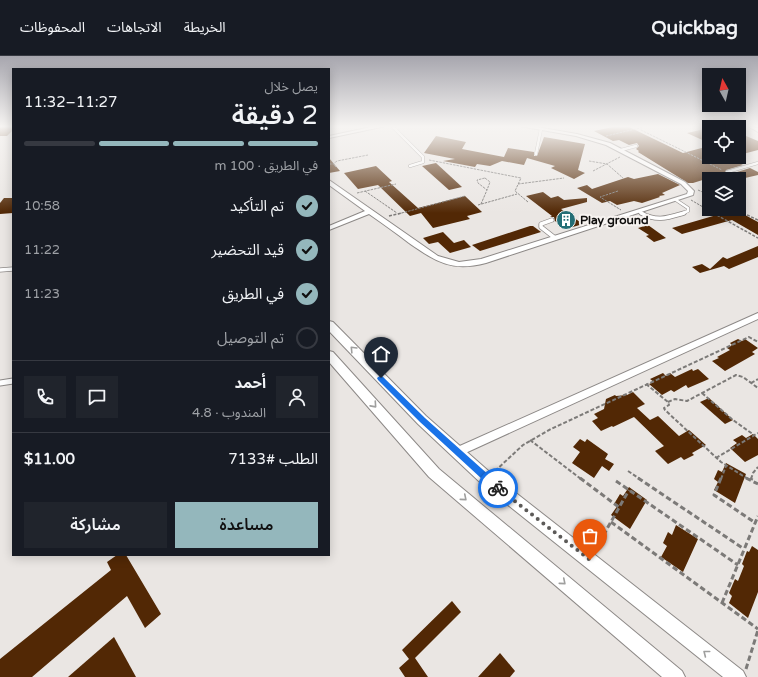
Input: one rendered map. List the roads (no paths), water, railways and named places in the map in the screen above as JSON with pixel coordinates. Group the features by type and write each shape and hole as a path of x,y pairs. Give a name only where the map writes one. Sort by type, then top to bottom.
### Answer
{"street":[{"path":"330,183 435,258 446,262 472,264 690,195 691,191 683,183 632,155"},
{"path":"330,228 370,211"},
{"path":"457,452 758,316"},
{"path":"330,326 422,420 488,480 590,560 741,674"},
{"path":"330,356 434,473 676,677"}],"lane":[{"path":"410,166 420,164 424,160 419,155"},
{"path":"727,172 758,163"},
{"path":"640,212 659,220 688,211 688,208 676,200"},
{"path":"552,220 541,224 541,227 555,238"},
{"path":"0,270 12,269"},
{"path":"0,383 12,381"}],"place":[{"name":"Play ground","path":"566,220"}]}
